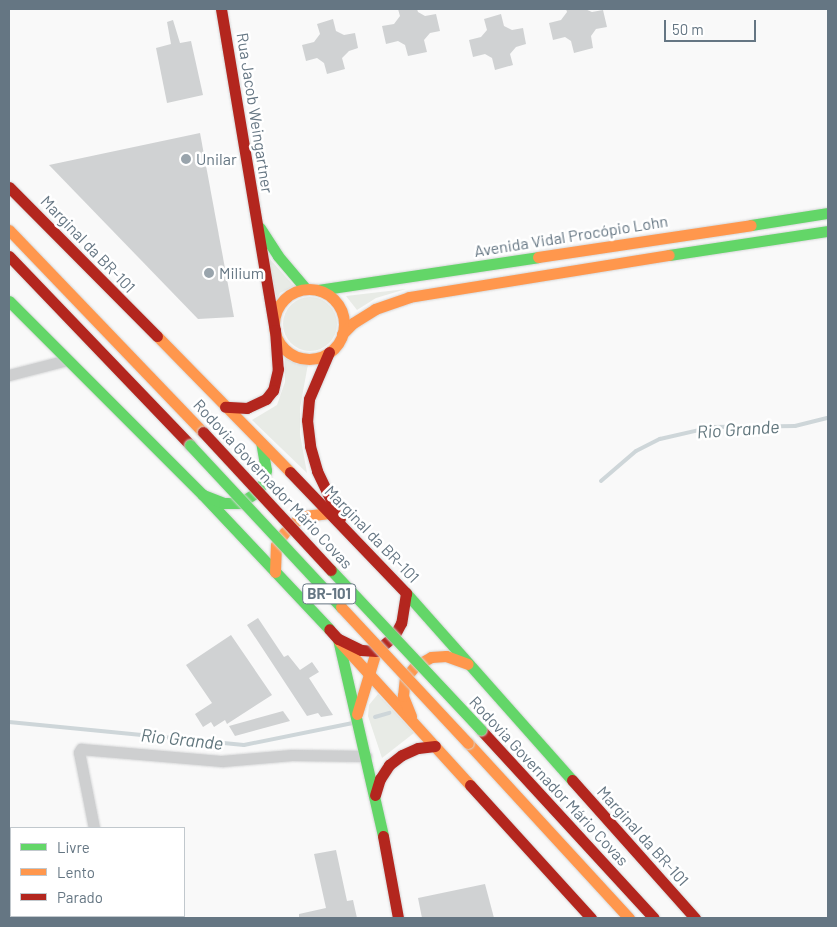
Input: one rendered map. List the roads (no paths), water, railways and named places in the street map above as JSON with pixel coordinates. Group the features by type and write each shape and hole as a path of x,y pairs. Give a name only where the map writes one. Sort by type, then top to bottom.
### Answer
{"main road":[{"name":"Rua Jacob Weingartner","path":"221,9 275,330 278,369 273,390 258,404 247,408 225,407"},
{"name":"Marginal da BR-101","path":"9,187 342,524 406,593 695,918"},
{"name":"Avenida Vidal Procópio Lohn","path":"312,290 828,213"},
{"name":"Rua Jacob Weingartner","path":"256,222 278,256 312,290"},
{"name":"Rodovia Governador Mário Covas","path":"9,230 203,432 654,918"},
{"name":"Avenida Vidal Procópio Lohn","path":"342,334 353,323 375,309 419,295 828,230"},
{"name":"Rodovia Governador Mário Covas","path":"9,256 190,445 629,918"},
{"path":"329,352 307,359 296,356 286,350 278,341 274,318 278,307 285,298 295,292 312,290 336,302 342,312 344,323 342,334 329,352 309,399 307,420 310,446 317,471 342,524"},
{"path":"9,301 202,494 338,639 591,918"},
{"path":"202,494 224,503 240,503 254,494 264,482 266,470 261,443"},
{"path":"275,572 276,545 284,533 296,521 305,516 331,513"},
{"path":"356,716 376,651 394,636 401,623 406,593"},
{"path":"338,639 361,650 376,651"},
{"path":"338,639 375,796 398,918"},
{"path":"415,725 404,696 405,678 415,666 431,657 446,656 470,665"},
{"path":"375,796 380,779 389,765 402,755 418,748 435,746"},
{"path":"608,896 624,918"}],"street":[{"path":"9,375 67,360"},
{"path":"94,827 79,752 81,749 222,761 292,754 366,756"}],"waterway":[{"name":"Rio Grande","path":"601,481 636,451 660,439 712,427 795,426 828,418"},
{"name":"Rio Grande","path":"375,717 389,713"},
{"name":"Rio Grande","path":"9,722 244,745 353,723"}],"place":[{"name":"Unilar","path":"186,159"},
{"name":"Milium","path":"209,273"}]}
